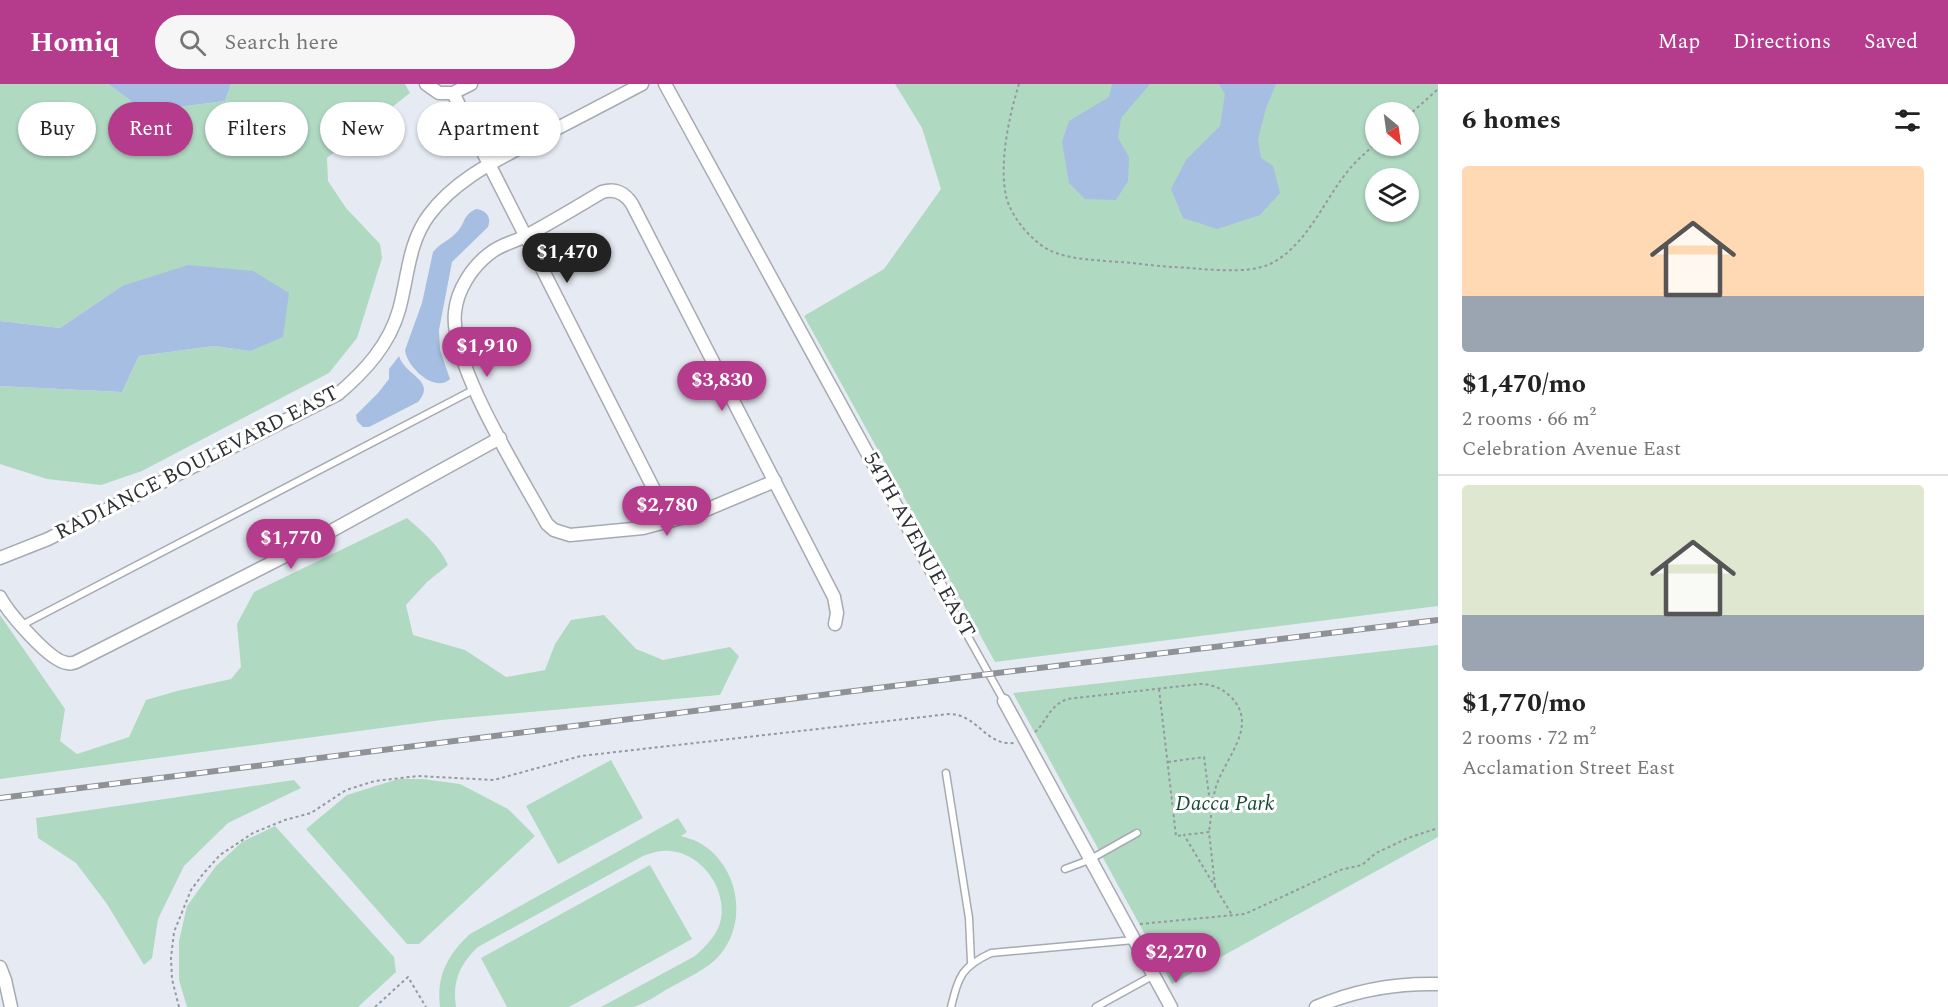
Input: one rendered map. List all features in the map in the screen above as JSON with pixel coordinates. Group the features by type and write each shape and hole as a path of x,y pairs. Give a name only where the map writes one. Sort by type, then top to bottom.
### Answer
{"street":[{"path":"426,84 439,93 453,93 471,84"},
{"name":"RADIANCE BOULEVARD EAST","path":"0,558 48,539 338,394 358,378 388,338 399,311 414,244 428,216 444,198 463,180 488,165 642,84"},
{"name":"54TH AVENUE EAST","path":"665,84 951,606"},
{"path":"453,93 670,521"},
{"path":"775,481 696,514 643,528 570,535 554,530 548,524 500,438 459,352 454,313 459,294 477,265 490,252 526,236 602,192 614,190 628,198 632,204 775,481 834,597 837,613 835,624"},
{"path":"0,597 21,625 51,655 67,664 76,662 293,552 500,438"},
{"name":"54TH AVENUE EAST","path":"1004,701 1171,1007"},
{"path":"0,967 3,970 11,1007"},
{"path":"1316,1007 1387,986 1438,984"}],"lane":[{"path":"21,625 475,389"},
{"name":"54TH AVENUE EAST","path":"951,606 1004,701"},
{"path":"946,773 969,918 971,962"},
{"path":"1065,869 1089,860 1137,833"},
{"path":"951,1007 958,980 971,962 991,953 1135,940"},
{"path":"1096,1007 1154,975"}],"path":[{"path":"1019,84 1006,147 1006,198 1019,222 1034,240 1053,252 1079,259 1155,266 1249,270 1270,265 1286,254 1301,239 1342,178 1365,153"},
{"path":"1419,106 1438,89"},
{"path":"179,1007 172,979 171,958 174,932 191,890 203,874 220,855 253,832 311,813 346,790 375,781 418,776 494,780 581,756 949,714 969,718 994,740 1004,744 1017,742 1024,738 1042,725 1052,708 1067,699 1209,684 1226,693 1237,706 1242,730 1239,741 1215,789 1212,803 1209,832 1215,886"},
{"path":"1160,689 1176,836 1209,832"},
{"path":"1168,762 1204,757 1212,803"},
{"path":"1173,808 1212,803"},
{"path":"1126,925 1245,914 1340,870 1362,865 1376,853 1408,838 1438,828"},
{"path":"1184,835 1232,915"},
{"path":"375,1007 408,977 426,1007"}],"green space":[{"path":"0,84 108,84 132,102 108,102 108,156 193,156 193,105 205,104 205,156 308,156 308,102 217,102 225,101 231,84 405,84 410,93 399,102 320,102 320,156 330,156 327,158 328,181 346,208 380,244 382,258 357,338 329,373 142,471 101,485 47,479 0,464 0,386 122,392 139,356 214,346 250,351 122,286 60,328 0,321"},
{"path":"895,84 1438,84 1438,606 995,662 804,316 884,269 941,189 922,128"},
{"path":"407,518 435,545 448,565 427,582 406,605 413,635 465,650 506,677 545,670 555,644 571,620 604,615 636,649 663,660 730,647 739,656 720,695 441,720 0,779 0,615 65,709 60,741 77,754 129,737 146,700 231,679 241,667 237,624 254,592"},
{"name":"Dacca Park","path":"1438,645 1438,837 1172,984 1013,693"},
{"path":"611,760 643,818 558,864 526,806"},
{"path":"398,779 423,779 460,784 508,809 535,836 419,944 407,944 306,829 347,795"},
{"path":"294,780 301,788 228,823 184,866 158,919 152,958 144,965 107,904 76,863 38,838 36,818"},
{"path":"678,818 687,832 681,836 696,841 712,852 723,864 731,879 735,894 734,927 719,956 709,965 637,1006 601,1007 695,956 713,937 720,923 722,911 717,887 702,866 682,853 659,851 643,856 478,947 466,960 456,981 456,1007 440,1007 440,985 445,966 455,949 470,934"},
{"path":"275,826 394,957 396,972 358,1007 187,1007 179,980 179,941 187,906 216,866 242,842"},
{"path":"650,865 692,939 569,1007 507,1007 481,958"}],"water":[{"path":"108,84 231,84 225,101 193,105 193,102 132,102"},
{"path":"1112,84 1150,84 1121,118 1118,138 1129,157 1128,181 1116,200 1085,199 1069,183 1062,142 1069,121 1109,97"},
{"path":"1219,84 1276,84 1266,108 1258,139 1261,158 1273,166 1280,193 1260,215 1217,229 1183,218 1171,189 1186,160 1220,126 1225,94"},
{"path":"476,209 487,215 489,223 488,227 452,262 439,330 440,350 450,379 444,383 437,383 429,381 416,370 410,363 405,350 422,303 433,252 454,235 466,217"},
{"path":"188,265 253,271 289,293 283,337 250,351 214,346 139,356 122,392 0,386 0,321 60,328 122,286"},
{"path":"399,356 407,369 422,383 423,395 418,402 369,427 363,427 357,421 356,415 389,379 389,369"}],"railway":[{"path":"0,798 1438,620"}]}
